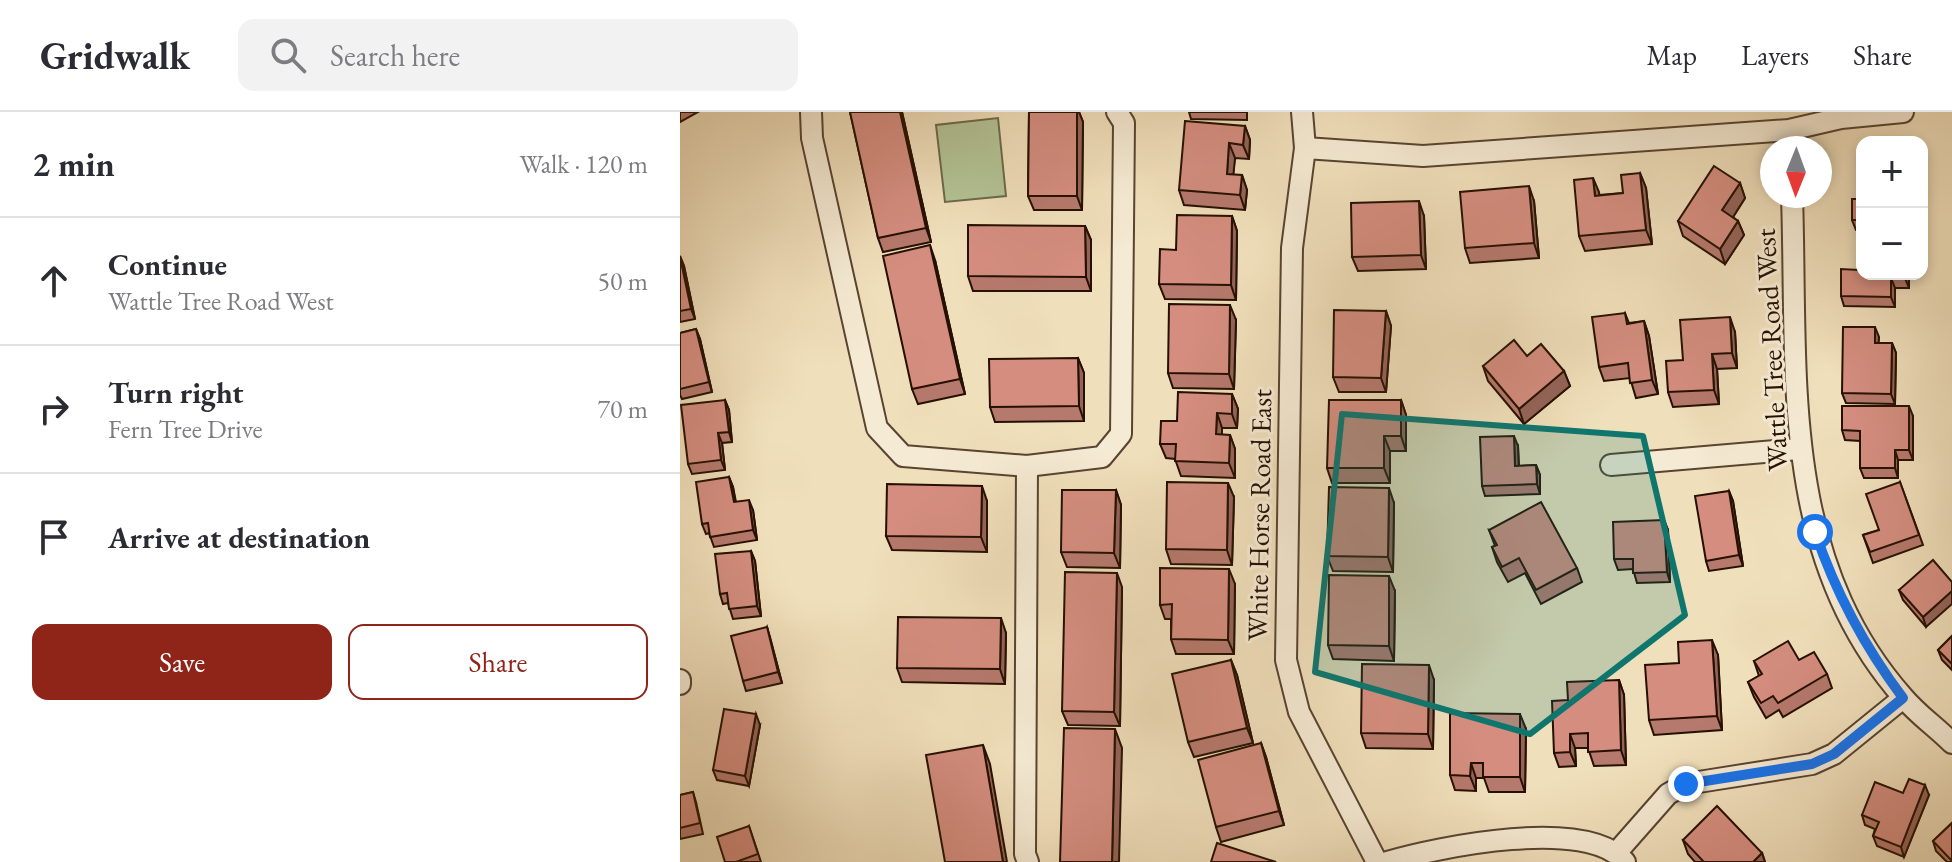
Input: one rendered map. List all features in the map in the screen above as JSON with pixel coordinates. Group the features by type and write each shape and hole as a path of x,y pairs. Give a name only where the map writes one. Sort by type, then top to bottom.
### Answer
{"street":[{"path":"811,112 812,138 877,428 903,456 1027,466 1102,457 1121,434 1124,123 1117,112"},
{"name":"White Horse Road East","path":"1302,112 1305,148 1292,248 1286,660 1304,724 1377,862"},
{"path":"1797,136 1841,118 1903,112"},
{"path":"1305,148 1423,156 1760,140"},
{"name":"Wattle Tree Road West","path":"1792,208 1799,449 1815,532 1833,585 1855,628 1903,698 1952,743"},
{"path":"1611,465 1799,449"},
{"path":"1027,466 1025,854 1028,862"},
{"path":"1387,862 1475,843 1535,839 1586,841 1621,857 1668,794 1686,784 1812,764 1834,754 1903,698"}],"highlighted area":[{"path":"1342,414 1643,436 1685,615 1530,734 1315,672"}],"green space":[{"path":"998,118 1006,196 945,202 936,125"}],"building":[{"path":"850,112 900,112 926,228 878,238"},
{"path":"1029,112 1077,112 1077,196 1028,196"},
{"path":"1185,121 1245,126 1243,145 1229,143 1227,174 1242,175 1240,195 1179,190"},
{"path":"1714,166 1740,183 1722,210 1738,221 1720,249 1678,221"},
{"path":"1640,173 1646,230 1579,236 1574,180 1593,178 1595,196 1623,193 1621,175"},
{"path":"1529,186 1534,243 1465,248 1460,192"},
{"path":"1852,199 1856,199 1856,220 1852,220"},
{"path":"1419,201 1421,255 1352,257 1351,203"},
{"path":"1177,215 1232,216 1231,285 1159,284 1160,249 1176,250"},
{"path":"968,225 1085,226 1086,277 968,276"},
{"path":"930,245 960,379 912,389 883,256"},
{"path":"680,257 691,309 680,311"},
{"path":"1841,269 1856,270 1856,280 1891,280 1891,297 1841,296"},
{"path":"1169,304 1230,305 1229,374 1168,373"},
{"path":"1334,310 1386,311 1381,378 1333,377"},
{"path":"1625,313 1627,324 1644,321 1652,380 1630,383 1628,363 1599,367 1592,317"},
{"path":"1730,317 1732,353 1712,354 1714,390 1668,392 1666,361 1683,360 1680,320"},
{"path":"1843,327 1875,327 1875,343 1892,343 1891,394 1842,393"},
{"path":"696,329 709,382 680,389 680,333"},
{"path":"1514,340 1527,356 1541,344 1564,371 1519,409 1483,366"},
{"path":"1078,358 1079,406 990,407 989,359"},
{"path":"1178,392 1232,394 1232,414 1217,413 1216,434 1230,435 1229,463 1175,461 1176,444 1160,444 1161,421 1177,421"},
{"path":"725,400 729,432 718,433 721,460 688,464 681,405"},
{"path":"1329,400 1401,400 1401,436 1384,436 1384,468 1327,468"},
{"path":"1842,406 1909,406 1909,450 1895,450 1895,468 1860,468 1860,431 1842,430"},
{"path":"1514,436 1515,466 1536,465 1537,484 1482,486 1480,437"},
{"path":"729,477 734,502 749,500 753,530 710,537 708,523 702,524 696,482"},
{"path":"1167,482 1228,483 1227,550 1166,549"},
{"path":"1900,482 1919,535 1870,552 1863,535 1879,530 1866,494"},
{"path":"887,484 982,486 981,537 886,536"},
{"path":"1329,487 1389,488 1388,557 1327,556"},
{"path":"1062,490 1116,490 1114,553 1061,552"},
{"path":"1729,491 1739,555 1706,561 1695,496"},
{"path":"1541,502 1577,568 1536,590 1519,558 1502,567 1492,547 1497,545 1489,530"},
{"path":"1664,520 1667,572 1633,573 1633,559 1614,559 1613,522"},
{"path":"751,551 757,606 729,609 727,593 720,594 715,554"},
{"path":"1933,560 1952,582 1952,591 1923,617 1899,590"},
{"path":"1160,568 1229,569 1228,640 1171,639 1172,604 1160,605"},
{"path":"1065,572 1117,573 1114,712 1062,711"},
{"path":"1329,575 1389,576 1389,646 1328,645"},
{"path":"898,617 1001,618 1000,669 897,668"},
{"path":"767,627 778,672 743,681 731,636"},
{"path":"1952,636 1952,664 1938,650"},
{"path":"1712,640 1717,716 1649,720 1645,665 1679,663 1678,642"},
{"path":"1788,641 1799,660 1814,652 1827,674 1778,703 1773,696 1761,703 1748,682 1762,674 1754,661"},
{"path":"1231,660 1247,728 1188,742 1172,674"},
{"path":"1362,664 1429,665 1428,734 1361,733"},
{"path":"1619,680 1621,750 1588,752 1588,733 1570,734 1570,752 1554,753 1552,701 1568,700 1567,682"},
{"path":"724,709 756,714 745,776 713,770"},
{"path":"1450,713 1520,714 1520,777 1483,777 1483,763 1471,763 1470,776 1450,775"},
{"path":"1064,728 1115,729 1112,862 1060,862"},
{"path":"1261,743 1279,811 1216,827 1198,760"},
{"path":"983,745 1003,862 945,862 926,755"},
{"path":"1909,779 1925,785 1901,847 1873,836 1879,822 1862,815 1875,782 1903,793"},
{"path":"693,792 700,823 680,828 680,795"},
{"path":"1717,806 1762,853 1753,862 1704,862 1683,840"},
{"path":"1952,823 1952,861 1933,841"},
{"path":"749,826 758,854 736,862 725,862 717,837"},
{"path":"1217,843 1276,862 1211,862"}],"route":[{"path":"1686,784 1812,764 1834,754 1903,698 1855,628 1833,585 1815,532"}]}
